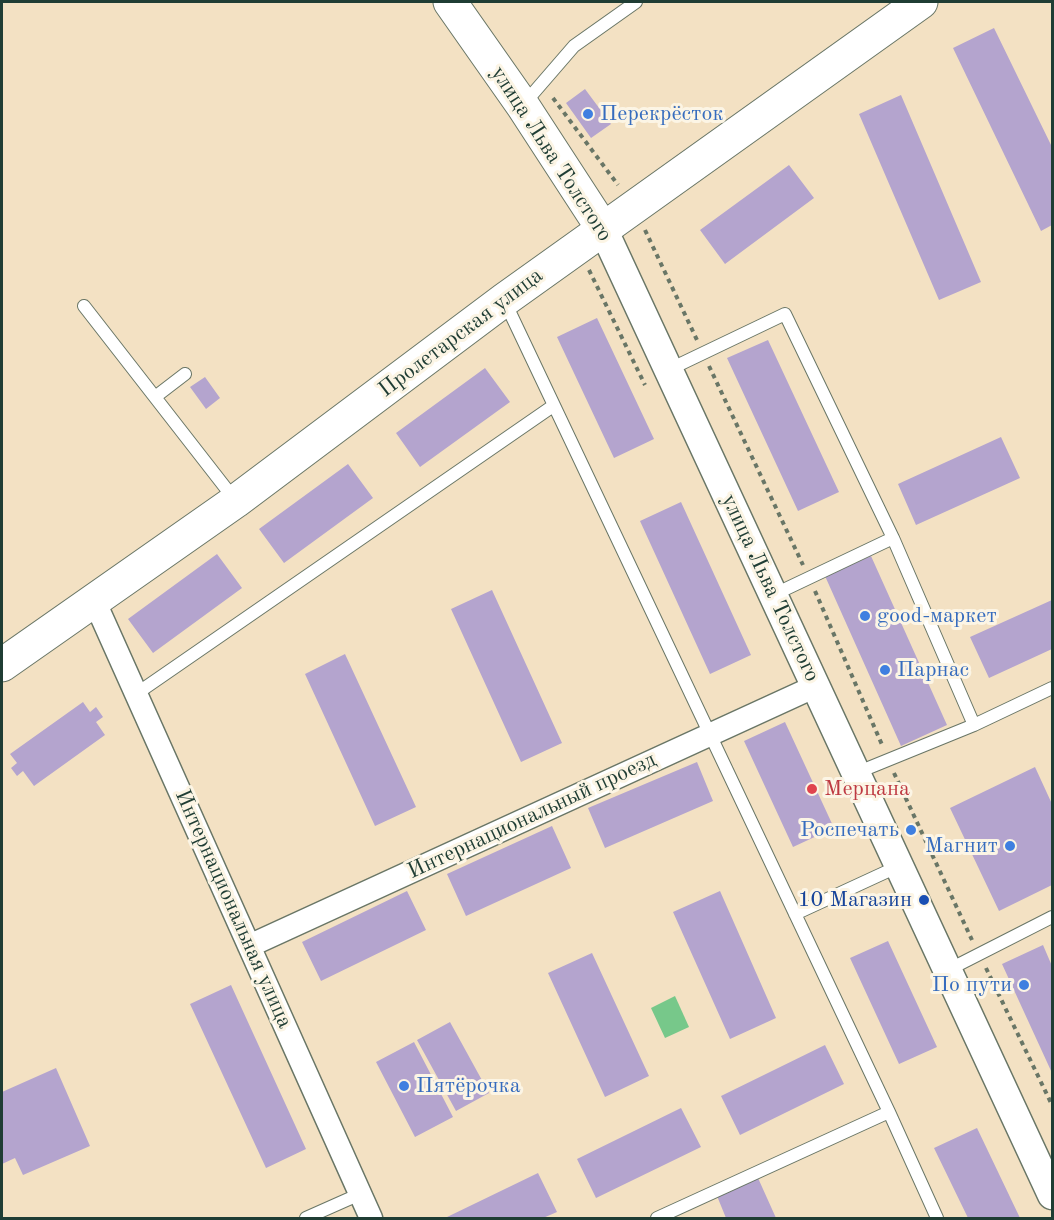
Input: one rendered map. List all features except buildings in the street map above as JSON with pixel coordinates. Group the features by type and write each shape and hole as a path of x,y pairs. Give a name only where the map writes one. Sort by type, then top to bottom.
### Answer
{"main road":[{"name":"улица Льва Толстого","path":"450,2 532,94 603,229"},
{"name":"Пролетарская улица","path":"2,665 236,501 504,300 921,2"}],"street":[{"name":"улица Льва Толстого","path":"603,229 1053,1195"},
{"name":"Интернациональная улица","path":"94,600 371,1218"},
{"name":"Интернациональный проезд","path":"249,946 816,686"}],"lane":[{"path":"532,94 573,46 636,2"},
{"path":"504,300 889,1112 937,1218"},
{"path":"84,306 236,501"},
{"path":"668,370 785,314 893,537 974,725"},
{"path":"155,397 185,374"},
{"path":"136,694 553,406"},
{"path":"773,595 893,537"},
{"path":"856,773 974,725 1053,688"},
{"path":"795,914 899,866"},
{"path":"948,970 1053,917"},
{"path":"657,1218 889,1112"},
{"path":"306,1218 360,1194"}],"path":[{"path":"532,94 634,206 810,578 889,761 979,954 1053,1105"}],"green space":[{"path":"675,996 689,1027 665,1038 651,1008"}],"place":[{"name":"Перекрёсток","path":"588,114"},
{"name":"good-маркет","path":"865,616"},
{"name":"Парнас","path":"885,670"},
{"name":"Мерцана","path":"812,789"},
{"name":"Роспечать","path":"911,830"},
{"name":"Магнит","path":"1010,846"},
{"name":"10 Магазин","path":"924,900"},
{"name":"По пути","path":"1024,985"},
{"name":"Пятёрочка","path":"404,1086"}]}
